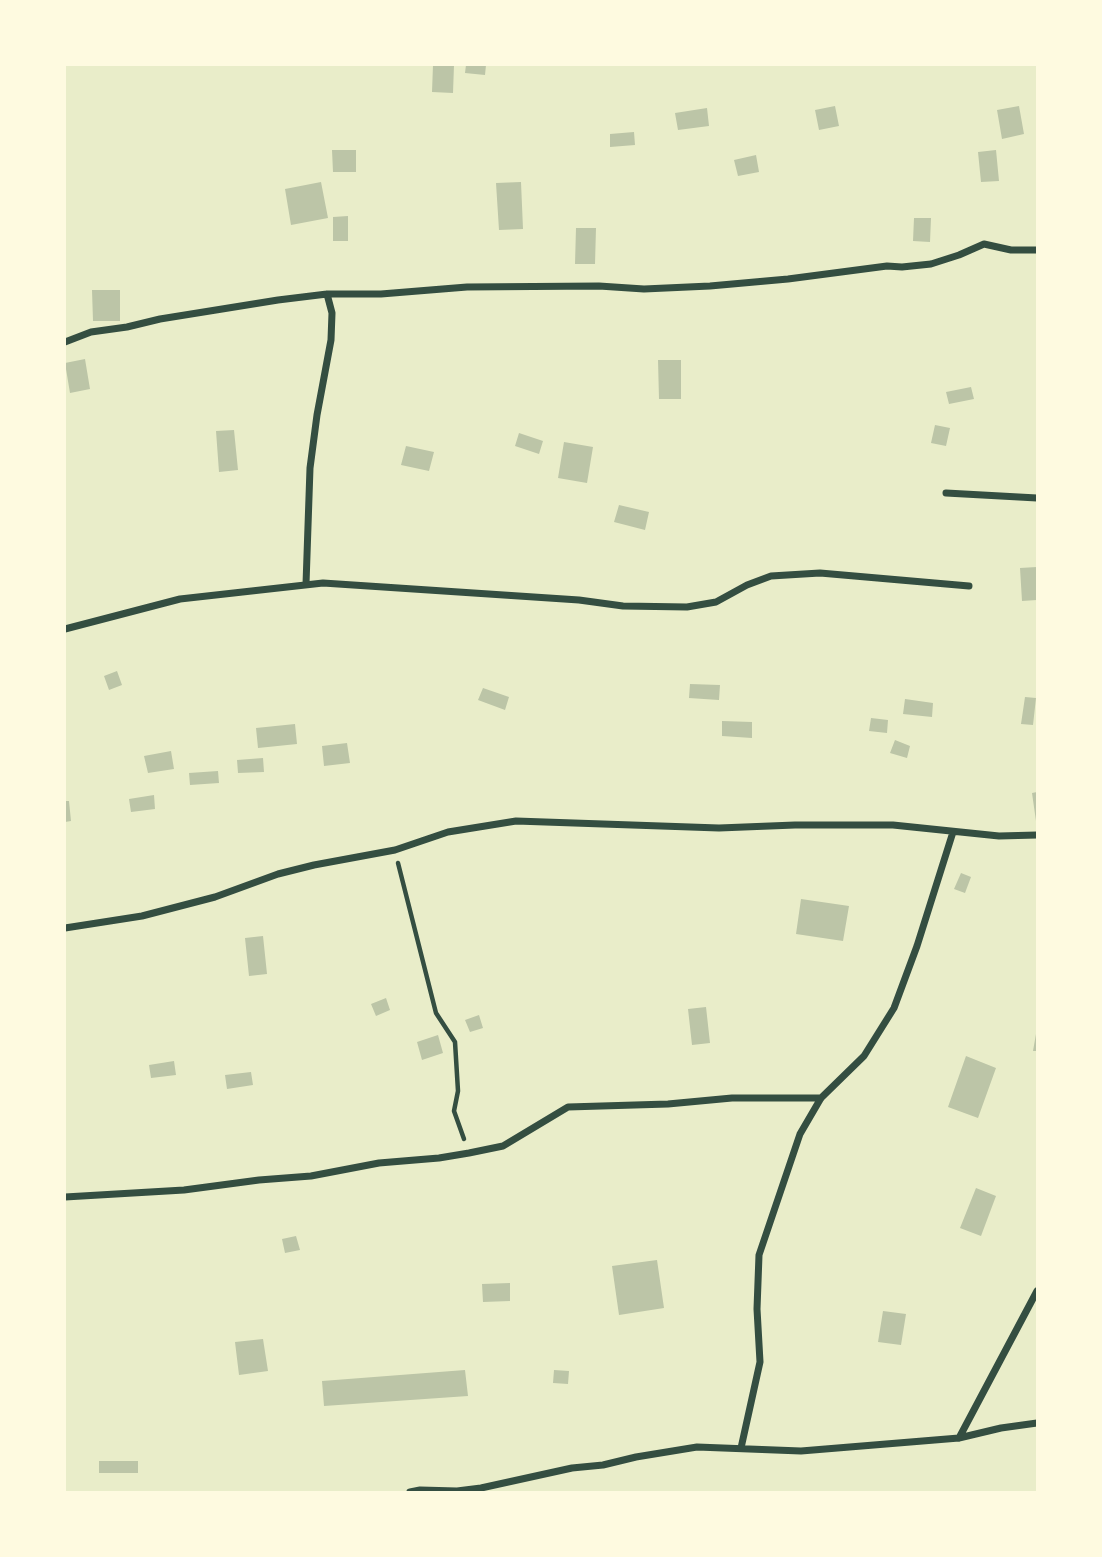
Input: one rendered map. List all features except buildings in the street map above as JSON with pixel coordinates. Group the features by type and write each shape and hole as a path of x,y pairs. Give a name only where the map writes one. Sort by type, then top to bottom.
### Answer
{"street":[{"path":"65,342 91,332 127,327 160,318 327,294 381,294 467,287 599,286 644,289 710,286 887,266 902,268 931,264 959,256 984,244 1011,250 1037,250"},
{"path":"306,584 310,468 331,340 331,313 327,294"},
{"path":"946,493 1037,498"},
{"path":"65,629 180,599 323,583 579,600 623,606 687,607 716,602 747,585 771,576 820,573 969,586"},
{"path":"65,928 142,916 215,897 278,874 395,850 448,832 516,821 719,828 893,825 999,836 1037,835"},
{"path":"741,1448 760,1362 757,1309 759,1255 800,1134 821,1098 864,1056 894,1007 917,946 953,832"},
{"path":"65,1197 184,1190 311,1176 379,1163 469,1153 503,1146 568,1107 668,1104 732,1098 821,1098"},
{"path":"959,1438 1037,1291"},
{"path":"410,1492 481,1488 572,1468 603,1465 697,1447 801,1451 959,1438 1001,1427 1037,1423"}],"path":[{"path":"395,850 436,1013 455,1042 458,1091 454,1111 469,1153"}]}
